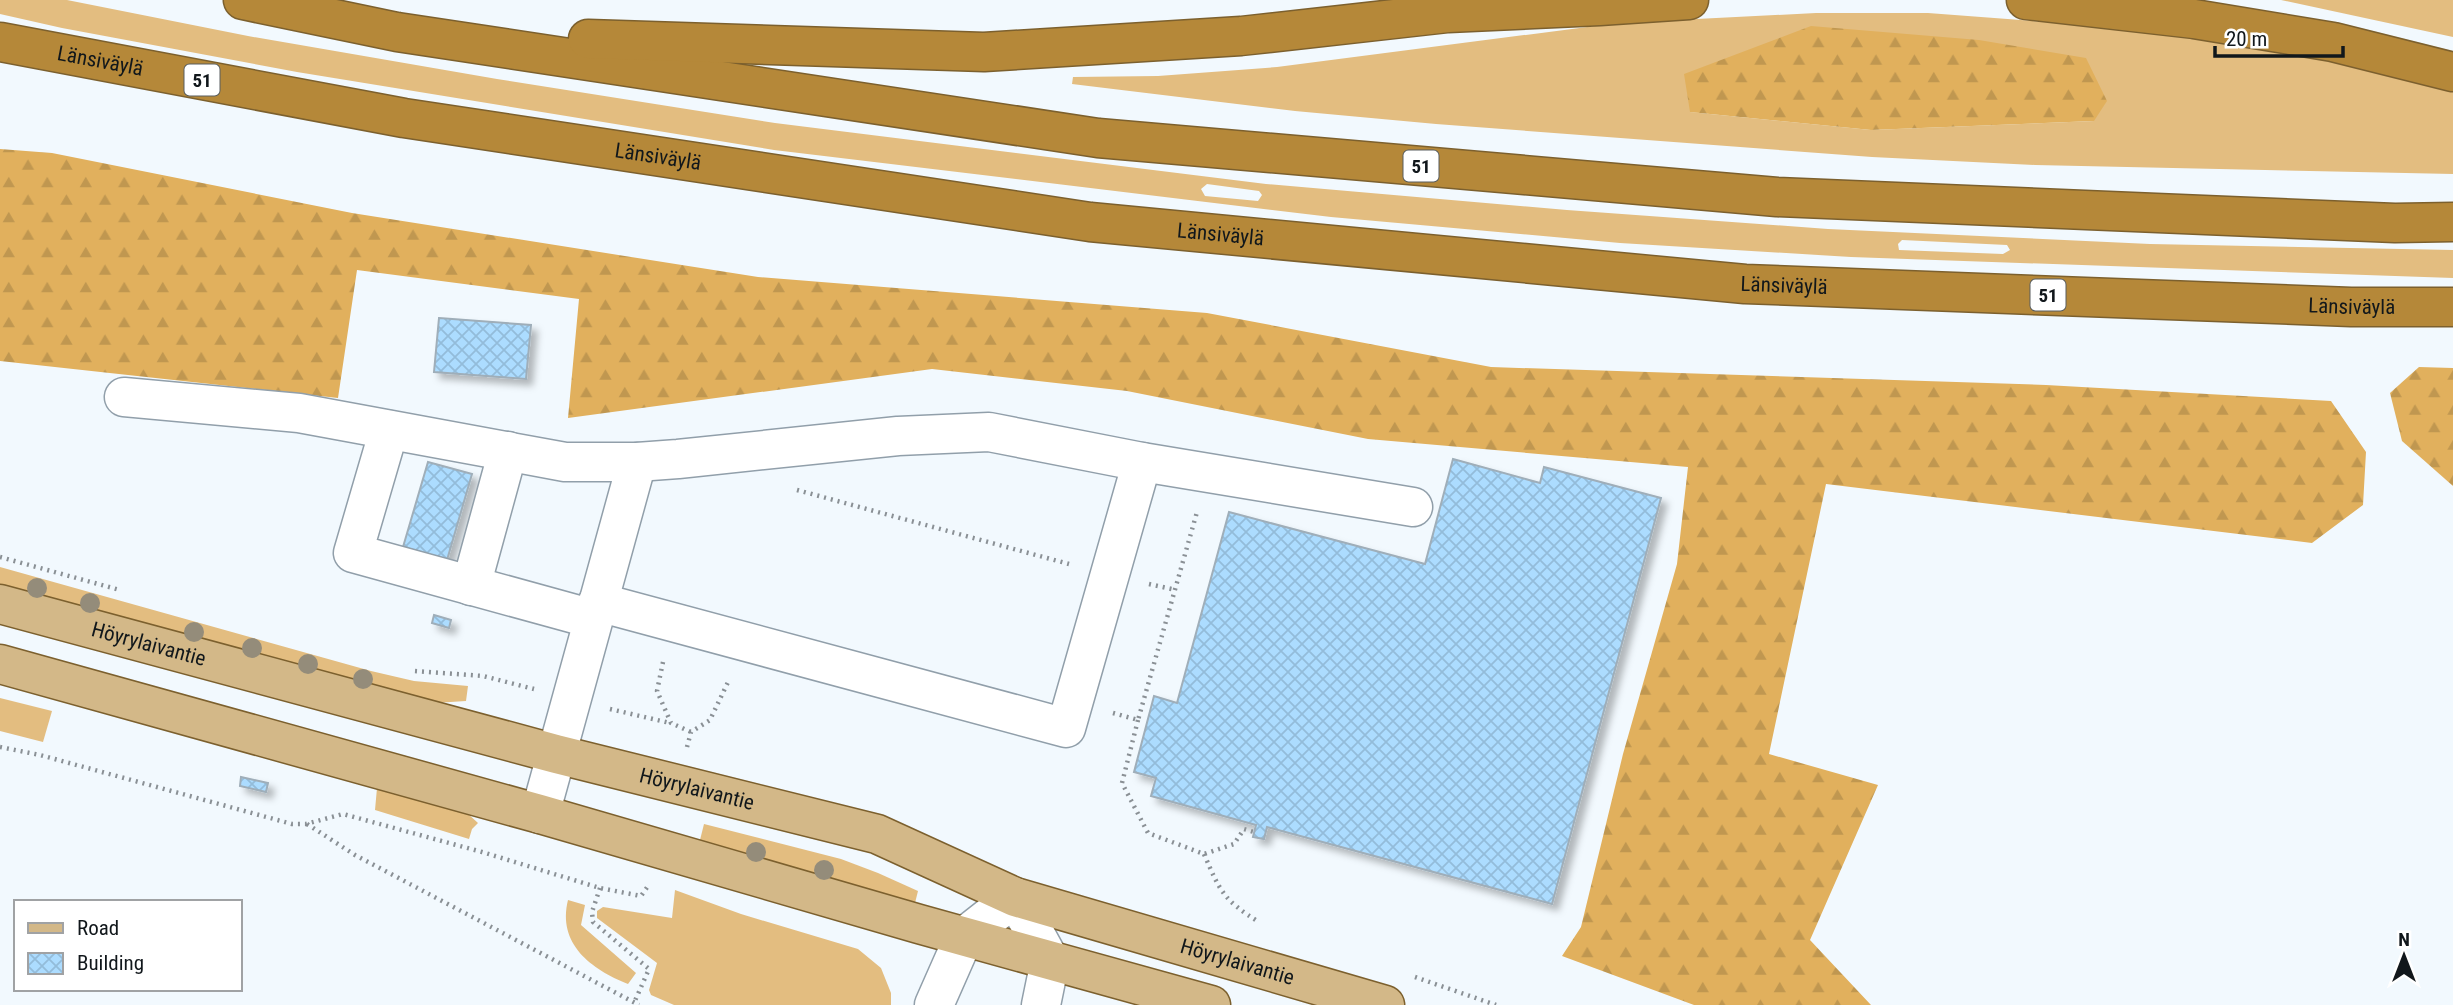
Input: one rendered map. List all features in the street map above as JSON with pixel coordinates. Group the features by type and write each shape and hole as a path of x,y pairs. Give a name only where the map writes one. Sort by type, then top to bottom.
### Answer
{"highway":[{"name":"51","path":"243,0 397,32 1098,138 1777,197 2395,223 2453,222"},
{"path":"1448,13 1490,0"},
{"path":"397,32 984,52 1241,36 1448,13 1689,0"},
{"path":"2026,0 2194,19 2333,42 2453,72"},
{"name":"Länsiväylä","path":"0,42 404,118 1090,222 1745,284 2351,307 2453,307"},
{"path":"2351,307 2453,314"}],"main road":[{"name":"Höyrylaivantie","path":"0,604 556,754 877,834 1015,897 1385,1005"},
{"path":"0,664 1211,1005"}],"street":[{"path":"124,397 299,413 565,462 637,462 898,436 989,432 1142,462 1413,507"},
{"path":"389,430 353,553 471,586 673,622 1066,728 1142,462"},
{"path":"471,586 508,451"},
{"path":"540,814 637,462"},
{"path":"934,1005 964,937 1015,897 1050,961 1041,1005"}],"path":[{"path":"1208,473 1122,783 1148,833 1204,854 1234,844 1244,829 1254,832"},
{"path":"791,489 1175,590"},
{"path":"0,557 131,593"},
{"path":"671,723 657,691 673,622"},
{"path":"407,670 483,676 671,723 691,732"},
{"path":"1073,703 1138,720"},
{"path":"0,747 40,755 292,824 306,824 343,814 600,888 641,896 654,877"},
{"path":"306,824 355,855 637,1004 649,969 593,922 592,912 600,888"}],"shaded area":[{"path":"0,0 67,0 248,36 775,123 1266,184 1828,229 2150,244 2453,250 2453,278 1851,257 1620,243 1331,217 774,150 297,72 0,14","holes":["1207,184 1259,191 1262,195 1258,201 1205,196 1201,189","1902,240 2007,245 2010,250 2003,254 1899,250 1898,244"]},
{"path":"2281,0 2453,0 2453,37"},
{"path":"1816,13 1928,13 2152,30 2378,69 2453,88 2453,174 2035,165 1872,157 1436,124 1295,111 1072,84 1073,77 1158,76 1277,67 1618,23","holes":["1690,112 2094,121 1871,130"]},
{"path":"0,567 371,671 414,681 468,686 466,701 435,703 371,690 0,585"},
{"path":"0,698 52,711 43,742 0,731"},
{"path":"377,788 467,813 478,823 472,829 469,839 375,810"},
{"path":"704,824 841,859 878,873 918,891 914,907 699,844"},
{"path":"675,890 741,914 858,949 881,968 891,993 891,1005 674,1005 651,995 649,990 657,963 597,918 597,911 603,907 672,918"},
{"path":"568,900 585,905 581,925 636,973 628,984 601,971 580,953 572,942 566,916"}],"green space":[{"path":"1811,26 1979,40 2086,58 2107,101 2094,121 1871,130 1690,112 1684,74"},
{"path":"0,149 52,153 352,213 758,277 1207,313 1491,367 2046,385 2331,401 2366,452 2363,505 2312,543 1826,484 1769,754 1878,785 1810,940 1871,1005 1694,1005 1562,956 1581,927 1623,754 1677,564 1688,467 1368,439 1127,391 932,369 568,418 579,299 357,270 338,398 0,361"},
{"path":"2419,367 2453,368 2453,486 2402,441 2390,393"}],"building":[{"path":"439,318 531,325 526,379 434,372"},
{"path":"1453,459 1540,483 1544,467 1661,498 1552,904 1267,827 1264,839 1253,837 1256,825 1151,796 1156,778 1134,772 1154,696 1177,703 1229,512 1425,564"},
{"path":"428,462 472,474 447,560 403,547"},
{"path":"434,615 451,620 449,628 432,623"},
{"path":"241,777 268,783 266,792 240,786"}]}
